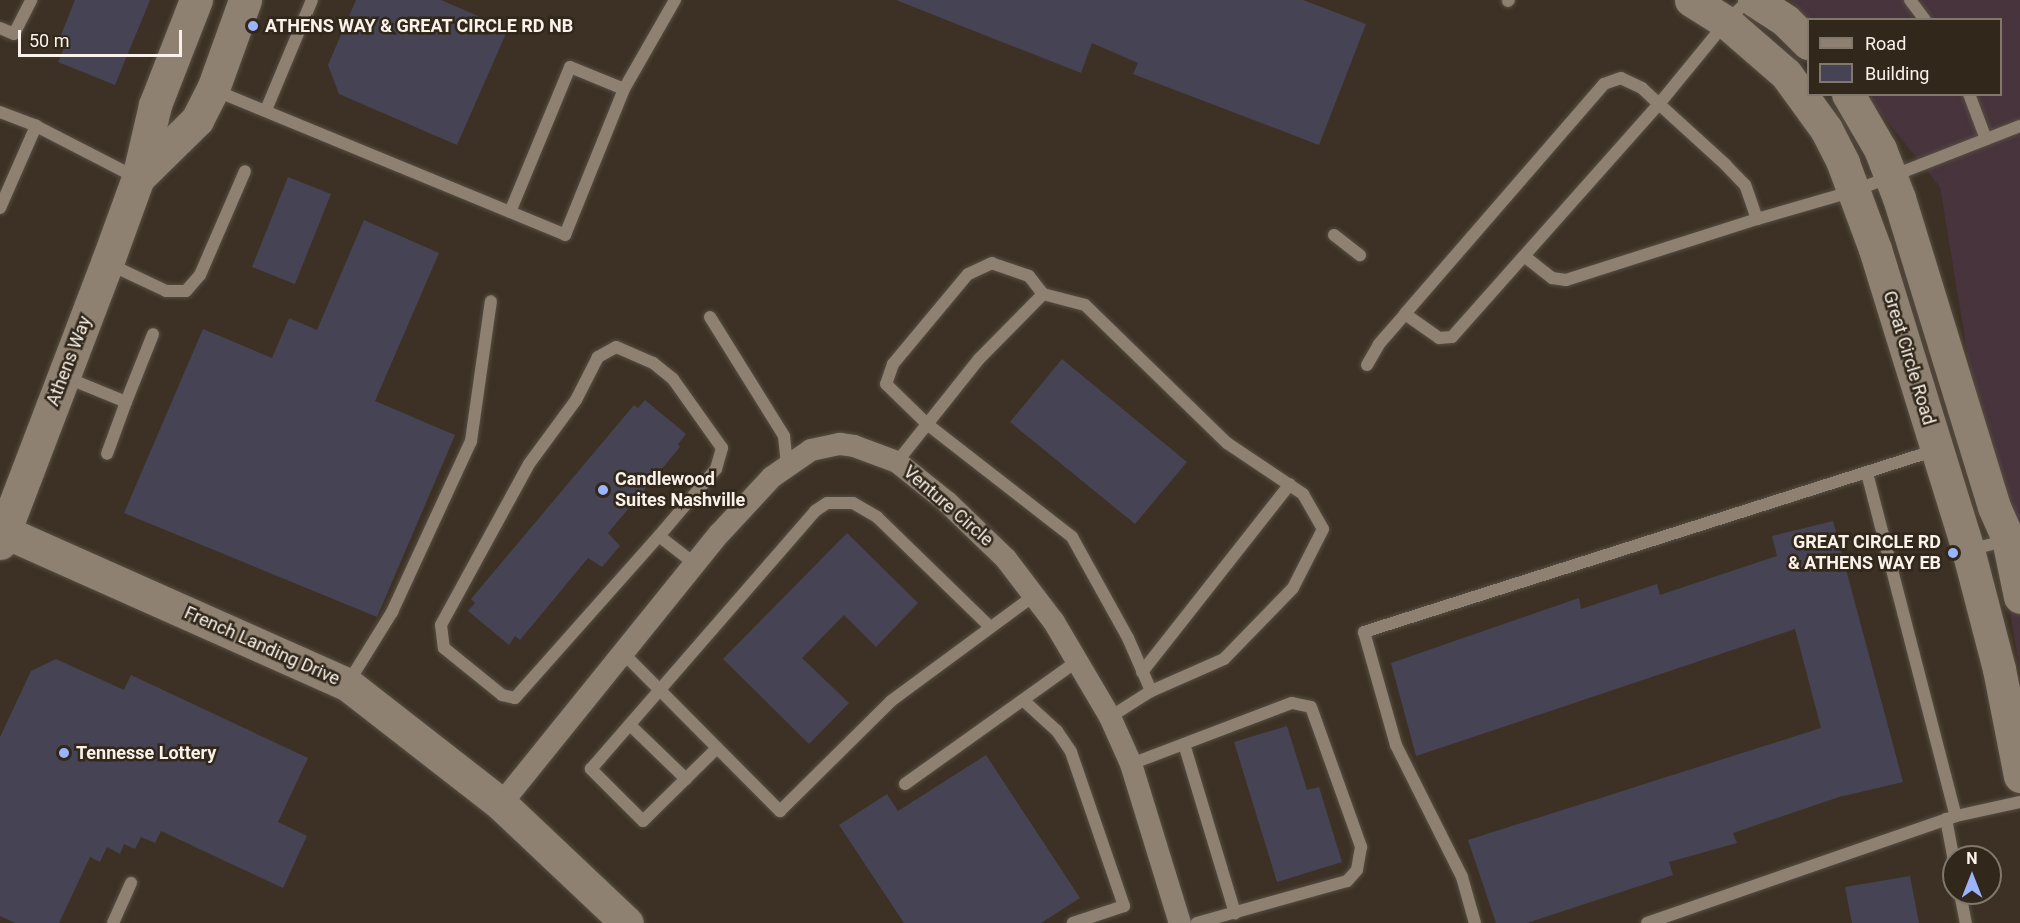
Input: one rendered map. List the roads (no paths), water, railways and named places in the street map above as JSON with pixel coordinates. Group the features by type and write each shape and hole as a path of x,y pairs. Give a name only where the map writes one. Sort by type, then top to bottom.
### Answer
{"street":[{"name":"Athens Way","path":"2,535 138,178 155,105 196,0"},
{"name":"Athens Way","path":"138,178 197,120 213,89 246,0"},
{"name":"Great Circle Road","path":"1691,0 1738,11 1809,104 1844,163 1968,550 1999,669 2020,776"},
{"path":"1754,0 1786,21 1807,42"},
{"name":"Great Circle Road","path":"1849,96 1892,177 1994,507 2014,537 2020,597"},
{"name":"Venture Circle","path":"501,804 732,520 787,465 811,450 840,444 867,448 897,462 968,521 1035,594 1079,660 1110,717 1131,764 1180,923"},
{"name":"French Landing Drive","path":"2,535 347,684 501,804 627,923"}],"lane":[{"path":"0,27 14,34 32,0"},
{"path":"266,110 312,0"},
{"path":"213,89 565,235 624,89 675,0"},
{"path":"1910,0 1924,18"},
{"path":"1405,314 1439,338 1452,337 1659,104 1738,11"},
{"path":"510,212 570,67 624,89"},
{"path":"1367,365 1379,344 1604,84 1621,78 1642,88 1745,185 1757,219"},
{"path":"1970,96 1986,139"},
{"path":"0,112 36,126 138,178"},
{"path":"0,208 36,126"},
{"path":"1524,256 1552,278 1566,280 1757,219 1854,191 2020,126"},
{"path":"107,263 166,291 186,291 200,275 245,171"},
{"path":"1334,235 1360,255"},
{"path":"1110,717 1151,692 1224,658 1293,588 1323,529 1303,494 1227,442 1085,305 1043,294 1029,276 992,263 968,274 893,364 886,384 927,424 1072,537 1143,672 1151,692"},
{"path":"897,462 979,359 1043,294"},
{"path":"347,684 392,612 471,441 491,301"},
{"path":"710,317 784,436 787,465"},
{"path":"106,454 153,334"},
{"path":"616,347 645,359 674,379 722,448 716,469 659,536 515,698 502,695 444,648 441,625 529,464 576,400 598,357 616,347"},
{"path":"64,376 126,402"},
{"path":"1475,923 1462,878 1396,745 1364,633 1937,449"},
{"path":"1867,473 1951,818 1953,845"},
{"path":"1143,672 1290,484"},
{"path":"717,748 643,821 591,769 815,511 827,503 853,503 877,517 988,625"},
{"path":"659,536 695,564"},
{"path":"1968,550 2014,537"},
{"path":"623,653 780,811 891,700 988,625 1035,594"},
{"path":"906,784 1079,660"},
{"path":"1023,700 1057,731 1071,752 1124,906 1073,923"},
{"path":"1131,764 1292,703 1311,707 1361,848 1357,870 1347,881 1197,923"},
{"path":"630,725 686,779"},
{"path":"1184,744 1235,913"},
{"path":"1647,923 1951,818 2020,802"},
{"path":"112,923 131,883"},
{"path":"1962,905 1966,923"}],"place":[{"name":"ATHENS WAY & GREAT CIRCLE RD NB","path":"253,26"},
{"name":"Candlewood Suites Nashville","path":"603,490"},
{"name":"GREAT CIRCLE RD & ATHENS WAY EB","path":"1953,553"},
{"name":"Tennesse Lottery","path":"64,753"}]}
